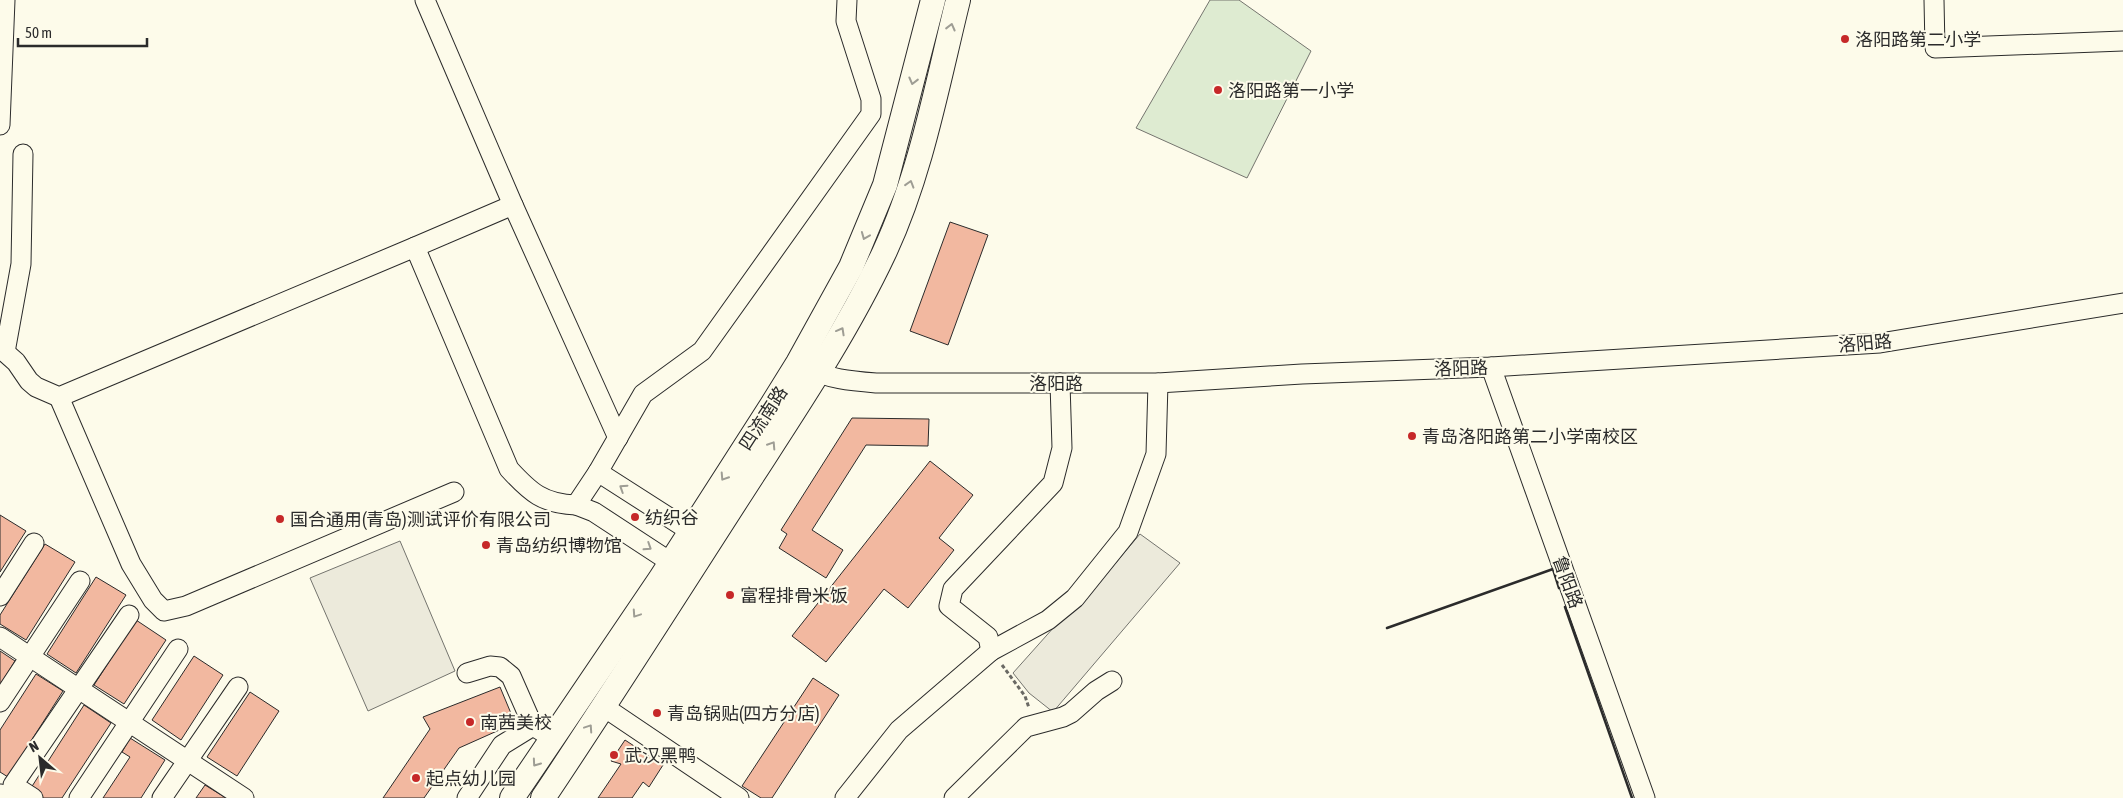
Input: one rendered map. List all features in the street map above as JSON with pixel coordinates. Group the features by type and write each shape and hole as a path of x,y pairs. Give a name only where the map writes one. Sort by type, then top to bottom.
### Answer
{"main road":[{"name":"四流南路","path":"808,368 885,184 933,0"},
{"name":"四流南路","path":"543,798 604,707 699,537 880,260 908,192 921,149 958,0"},
{"name":"四流南路","path":"512,798 543,732 680,568"}],"street":[{"path":"0,125 6,0"},
{"path":"425,0 513,205 618,438"},
{"path":"576,505 598,472 643,394 702,351 871,114 872,98 846,21 847,0"},
{"path":"1934,0 1935,48 2123,41"},
{"path":"23,154 20,264 2,350 16,362 29,381 36,387 59,397 131,564 153,600 164,611 186,606 454,492"},
{"path":"59,397 513,205"},
{"path":"415,247 509,469 529,492 559,504 576,505 594,512 680,568"},
{"name":"洛阳路","path":"808,368 848,381 876,383 1158,383 1312,374 1491,367 1880,343 2123,303"},
{"name":"鲁阳路","path":"1491,367 1645,798"},
{"path":"990,651 988,638 949,606 952,588 1053,483 1062,448 1060,383"},
{"path":"845,798 899,730 990,651 1048,620 1075,598 1128,532 1156,454 1158,383"},
{"path":"598,472 699,537"},
{"path":"0,596 34,544"},
{"path":"0,702 80,582"},
{"path":"33,798 13,785 129,615"},
{"path":"0,637 244,798"},
{"path":"79,798 178,649"},
{"path":"467,673 490,666 500,667 511,676 543,732 502,745 467,798"},
{"path":"954,798 1026,727 1063,717 1112,681"},
{"path":"162,798 238,687"},
{"path":"604,707 739,798"}],"path":[{"path":"990,651 1025,696 1030,711 1026,727"}],"green space":[{"path":"1210,0 1239,0 1311,51 1247,178 1136,128"}],"shaded area":[{"path":"1140,534 1180,563 1053,712 1029,693 1013,673 1055,626 1077,609"},
{"path":"400,541 455,671 368,711 310,578"}],"building":[{"path":"950,222 988,235 948,345 910,331"},
{"path":"852,418 929,419 928,446 866,445 812,530 843,550 826,578 779,548 787,534 781,530"},
{"path":"930,461 973,495 939,538 954,550 908,608 884,589 826,662 792,636"},
{"path":"0,515 26,531 0,572"},
{"path":"45,544 75,562 26,640 0,624 0,615"},
{"path":"96,577 126,595 76,673 47,654"},
{"path":"136,620 166,640 124,704 94,685"},
{"path":"0,651 15,661 0,685"},
{"path":"194,656 223,675 181,740 152,720"},
{"path":"36,674 63,691 8,777 0,772 0,730"},
{"path":"813,678 839,695 772,798 761,798 742,786"},
{"path":"500,687 515,723 459,748 424,798 383,798 430,729 423,717"},
{"path":"250,692 279,711 237,776 207,757"},
{"path":"84,705 111,723 62,798 40,798 29,791"},
{"path":"130,738 165,760 141,798 103,798 130,757 122,752"},
{"path":"625,740 663,765 649,787 643,782 632,798 598,798 621,764 611,761"},
{"path":"205,785 226,798 196,798"}],"wall":[{"path":"1387,628 1553,569 1559,588"},
{"path":"1565,607 1632,798"}],"place":[{"name":"洛阳路第二小学","path":"1845,39"},
{"name":"洛阳路第一小学","path":"1218,90"},
{"name":"青岛洛阳路第二小学南校区","path":"1412,436"},
{"name":"纺织谷","path":"635,517"},
{"name":"国合通用(青岛)测试评价有限公司","path":"280,519"},
{"name":"青岛纺织博物馆","path":"486,545"},
{"name":"富程排骨米饭","path":"730,595"},
{"name":"青岛锅贴(四方分店)","path":"657,713"},
{"name":"南茜美校","path":"470,722"},
{"name":"武汉黑鸭","path":"614,755"},
{"name":"起点幼儿园","path":"416,778"}]}
